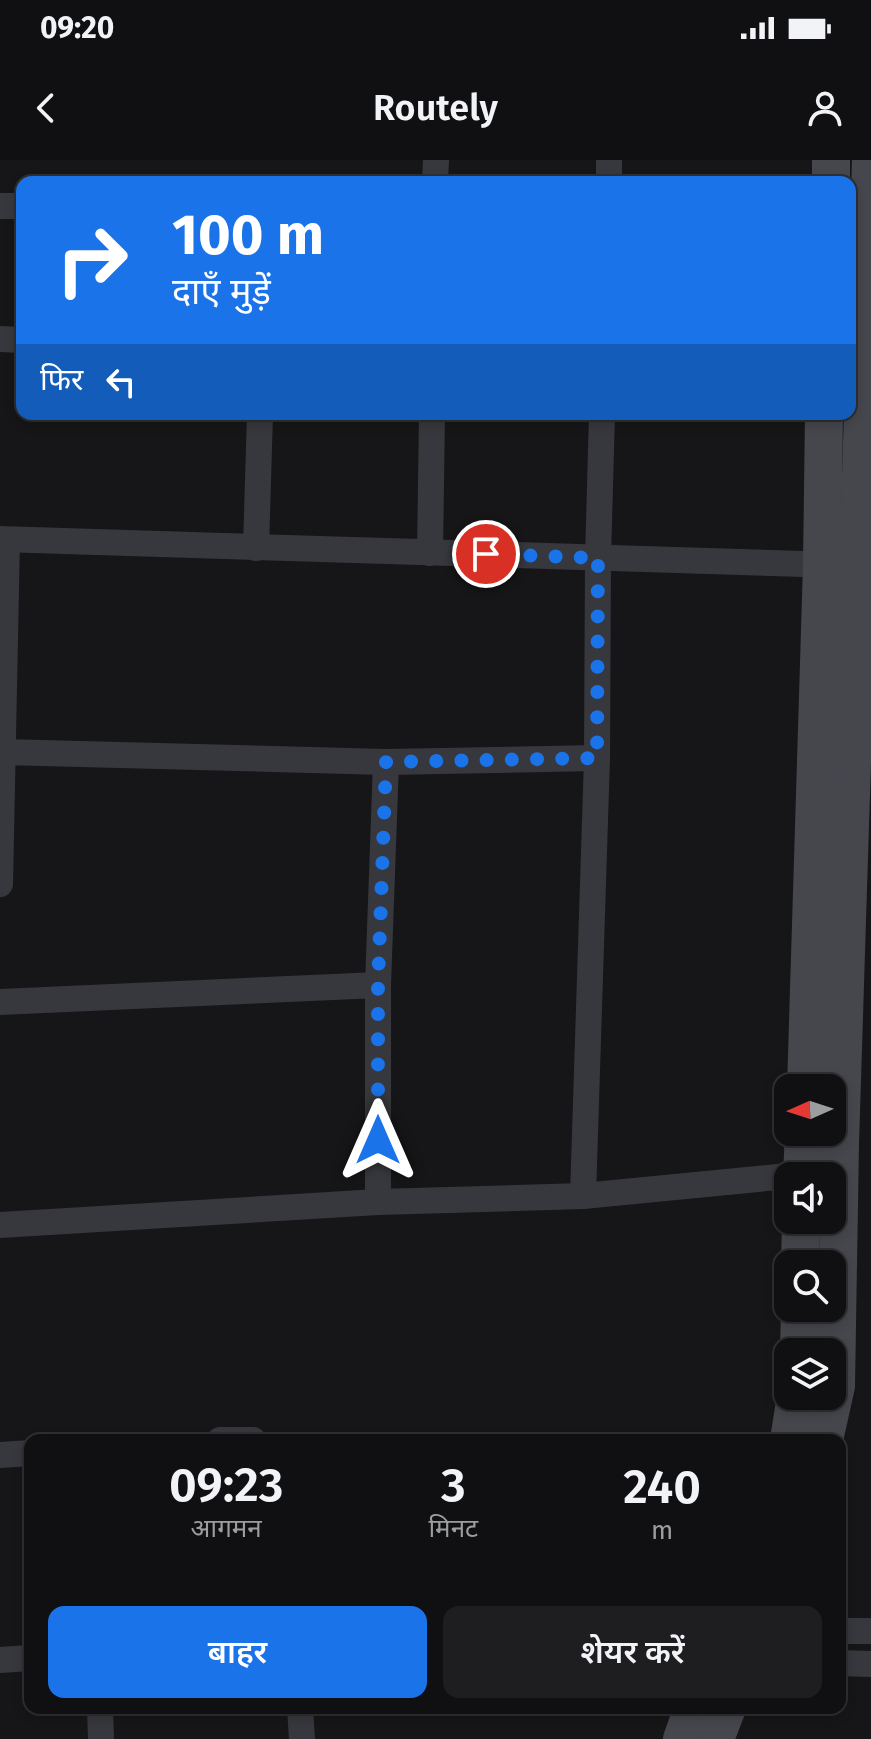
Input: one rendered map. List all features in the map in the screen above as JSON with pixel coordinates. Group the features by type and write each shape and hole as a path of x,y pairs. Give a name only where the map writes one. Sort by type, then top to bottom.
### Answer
{"street":[{"path":"856,405 862,348 871,160"},
{"path":"256,548 260,420"},
{"path":"430,553 432,420"},
{"path":"583,1196 597,758 602,420"},
{"path":"825,420 839,565 860,899 840,1162"},
{"path":"807,1074 839,565 854,420"},
{"path":"0,884 4,540 839,565"},
{"path":"3,752 386,762 597,758"},
{"path":"378,1202 378,985 386,762"},
{"path":"0,1002 378,985"},
{"path":"0,1225 378,1202 583,1196 774,1178"},
{"path":"825,1434 836,1386 839,1234"},
{"path":"790,1434 794,1410"},
{"path":"0,1455 24,1453"},
{"path":"846,1631 871,1631"},
{"path":"0,1660 24,1658"},
{"path":"846,1663 871,1664"},
{"path":"100,1714 101,1739"},
{"path":"300,1714 302,1739"},
{"path":"682,1739 691,1714"},
{"path":"715,1739 725,1714"}],"route":[{"path":"378,1140 378,985 386,762 597,758 598,558 486,554"}]}
